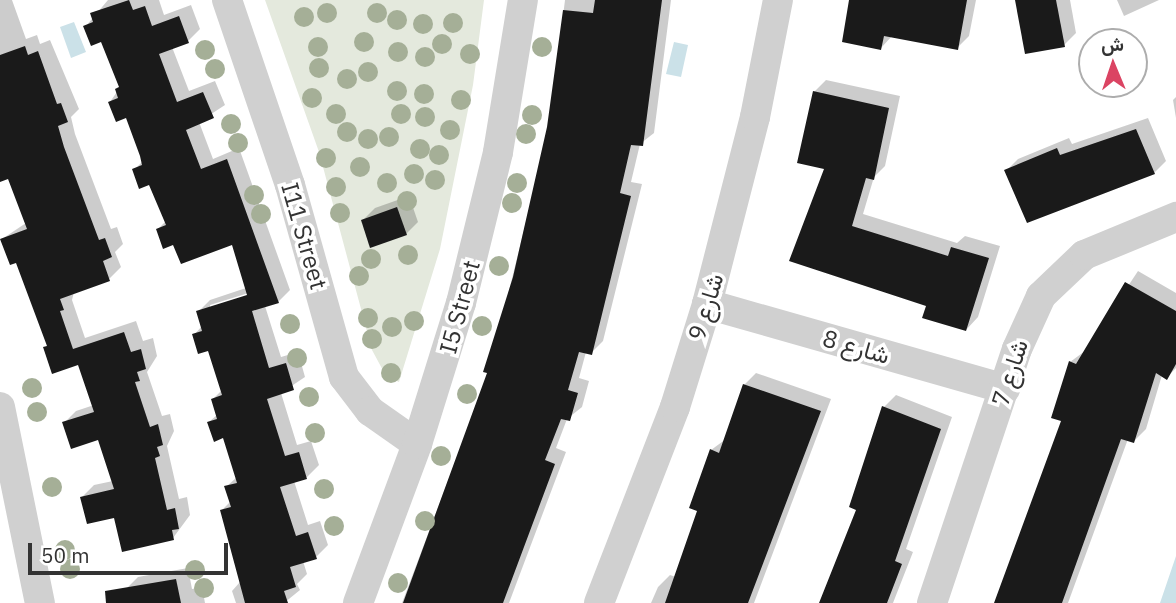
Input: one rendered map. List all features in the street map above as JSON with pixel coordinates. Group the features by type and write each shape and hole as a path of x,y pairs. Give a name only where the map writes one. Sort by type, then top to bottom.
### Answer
{"street":[{"name":"I11 Street","path":"227,0 283,162 344,377 370,411 417,444"},
{"name":"I5 Street","path":"358,603 417,444 481,229 523,0"},
{"name":"شارع 9","path":"599,603 670,420 707,304 755,117 778,0"},
{"name":"شارع 7","path":"932,603 1031,313 1054,280 1102,246 1176,217"},
{"name":"شارع 8","path":"707,304 1005,389"},
{"path":"0,407 40,603"}],"shaded area":[{"path":"265,0 484,0 473,85 440,249 399,382 386,376 372,350 319,152"}],"water":[{"path":"74,22 86,52 71,58 60,27"},
{"path":"674,42 688,45 681,77 666,74"},
{"path":"1176,556 1176,603 1160,603 1175,559"}],"building":[{"path":"129,0 133,10 145,6 152,26 179,16 189,43 159,54 177,102 203,92 214,118 186,130 201,169 227,159 279,303 252,311 269,368 286,363 294,390 267,399 285,456 299,452 307,479 280,487 296,536 308,532 317,559 290,567 296,587 284,591 288,603 245,603 220,510 231,507 224,486 237,483 223,438 214,442 207,422 217,419 211,399 222,395 208,351 198,354 192,334 202,331 196,311 247,295 232,245 181,264 173,245 163,249 156,229 166,225 149,185 139,189 132,169 142,165 126,118 116,122 108,102 118,98 115,89 119,87 101,42 91,46 83,26 93,22 90,13"},
{"path":"595,0 662,0 643,146 631,145 620,193 631,196 592,355 579,352 568,390 578,393 570,421 561,419 545,460 555,464 503,603 403,603 487,373 483,372 513,277 547,127 563,10 593,13"},
{"path":"849,0 967,0 958,50 884,36 881,50 842,42"},
{"path":"1015,0 1056,0 1065,47 1025,54"},
{"path":"25,46 28,55 38,51 57,104 61,103 68,122 58,126 64,147 99,240 105,238 112,257 103,261 110,281 60,299 64,310 60,311 73,349 124,332 131,352 141,349 146,369 137,372 140,381 135,382 150,427 158,424 163,445 157,447 160,456 155,458 167,510 175,508 179,529 172,530 174,540 122,552 114,518 87,524 80,497 114,489 98,440 71,449 62,422 94,412 78,365 52,374 43,347 47,346 16,263 10,265 0,239 27,229 8,179 0,182 0,55"},
{"path":"813,91 889,108 874,180 866,178 852,226 948,256 951,247 989,258 966,331 922,318 926,306 789,261 824,169 797,163"},
{"path":"1136,129 1155,174 1027,223 1004,170 1057,148 1060,155"},
{"path":"397,207 407,235 370,248 361,220"},
{"path":"1125,282 1176,311 1176,364 1167,380 1156,373 1134,443 1121,439 1062,603 994,603 1061,421 1051,418 1069,361 1076,364"},
{"path":"743,384 821,411 748,603 665,603 697,511 689,508 710,449 719,453"},
{"path":"882,406 941,429 895,561 902,564 887,603 819,603 856,510 849,507"},
{"path":"176,579 181,603 106,603 105,591"}]}
